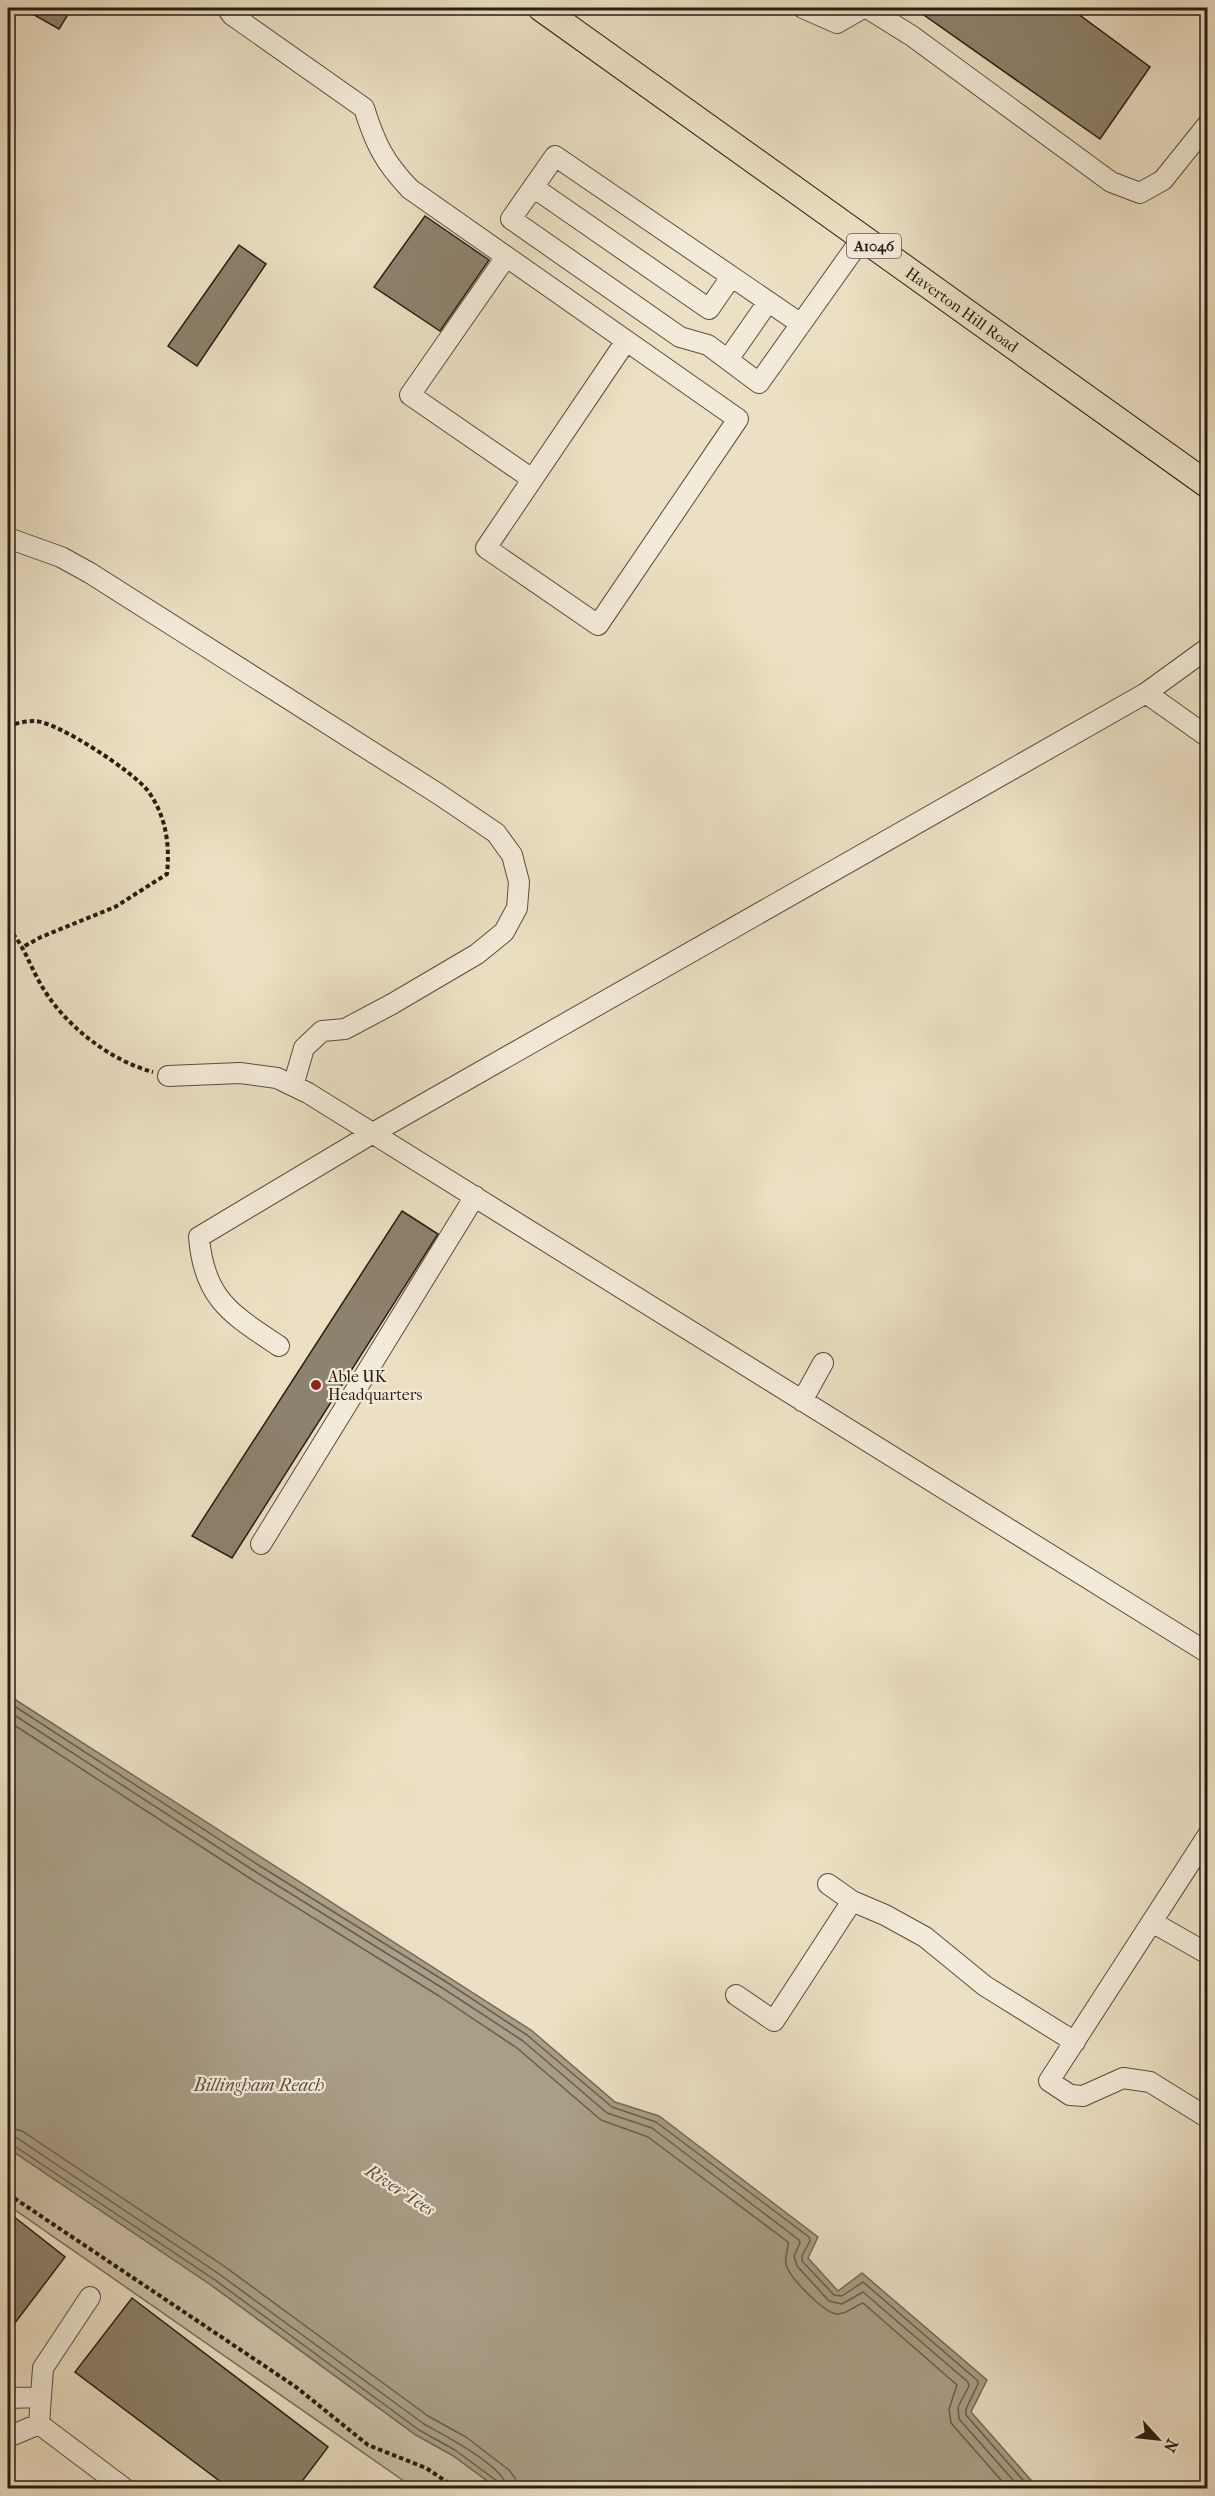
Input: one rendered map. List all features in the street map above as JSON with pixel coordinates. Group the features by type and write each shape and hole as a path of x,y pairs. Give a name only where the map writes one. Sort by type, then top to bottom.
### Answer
{"main road":[{"name":"Haverton Hill Road","path":"540,8 1208,484"}],"street":[{"path":"227,8 232,15 364,108 372,134 389,166 410,189 626,340 738,419 598,625 486,548 626,340"},
{"path":"803,8 837,23 862,8"},
{"path":"867,8 912,36 1111,182 1140,193 1163,180 1208,124"},
{"path":"801,324 555,156 511,219 680,337 708,345 729,358 759,383 801,324 862,238"},
{"path":"533,187 709,309 731,276"},
{"path":"507,257 410,395 532,479"},
{"path":"729,358 768,302"},
{"path":"8,538 61,557 90,573 496,833 512,855 519,882 517,908 504,932 477,954 392,1004 345,1029 322,1031 304,1048 300,1089"},
{"path":"279,1346 246,1324 221,1303 211,1287 201,1262 199,1237 373,1133 1146,693 1208,648"},
{"path":"1146,693 1208,737"},
{"path":"168,1076 240,1073 277,1078 300,1089 1208,1653"},
{"path":"402,1151 407,1128 416,1109"},
{"path":"261,1544 475,1196"},
{"path":"802,1401 823,1364"},
{"path":"1208,1835 1049,2081 1070,2094 1083,2096 1123,2078 1150,2082 1208,2118"},
{"path":"828,1884 852,1901 885,1915 924,1937 985,1986 1075,2042"},
{"path":"736,1995 774,2021 852,1901"},
{"path":"1152,1922 1208,1954"},
{"path":"39,2424 43,2368 90,2297"},
{"path":"8,2398 40,2397"},
{"path":"8,2437 39,2424"},
{"path":"39,2424 124,2488"}],"path":[{"path":"8,727 36,721 66,732 117,764 147,790 162,817 170,849 167,874 116,908 41,937 23,947"},
{"path":"8,928 23,947 40,984 64,1018 103,1048 140,1068 168,1076"},
{"path":"8,2194 296,2387 368,2445 426,2468 456,2488"}],"shaded area":[{"path":"8,2148 211,2285 416,2435 452,2455 497,2488 414,2488 8,2205"}],"water":[{"path":"8,1695 531,2030 615,2102 659,2116 818,2237 808,2258 838,2291 862,2273 987,2380 971,2412 1038,2488 497,2488 452,2455 416,2435 211,2285 8,2148"}],"building":[{"path":"22,8 72,8 59,29"},
{"path":"914,8 1070,8 1150,67 1100,139"},
{"path":"425,216 489,260 440,331 374,287"},
{"path":"239,245 266,264 197,366 168,346"},
{"name":"Able UK Headquarters","path":"402,1211 438,1234 232,1558 192,1536"},
{"path":"8,2212 65,2257 8,2332"},
{"path":"132,2298 328,2447 297,2488 229,2488 75,2372"}],"place":[{"name":"Able UK Headquarters","path":"316,1385"}],"water label":[{"name":"Billingham Reach","path":"259,2085"},
{"name":"River Tees","path":"400,2190"}]}
